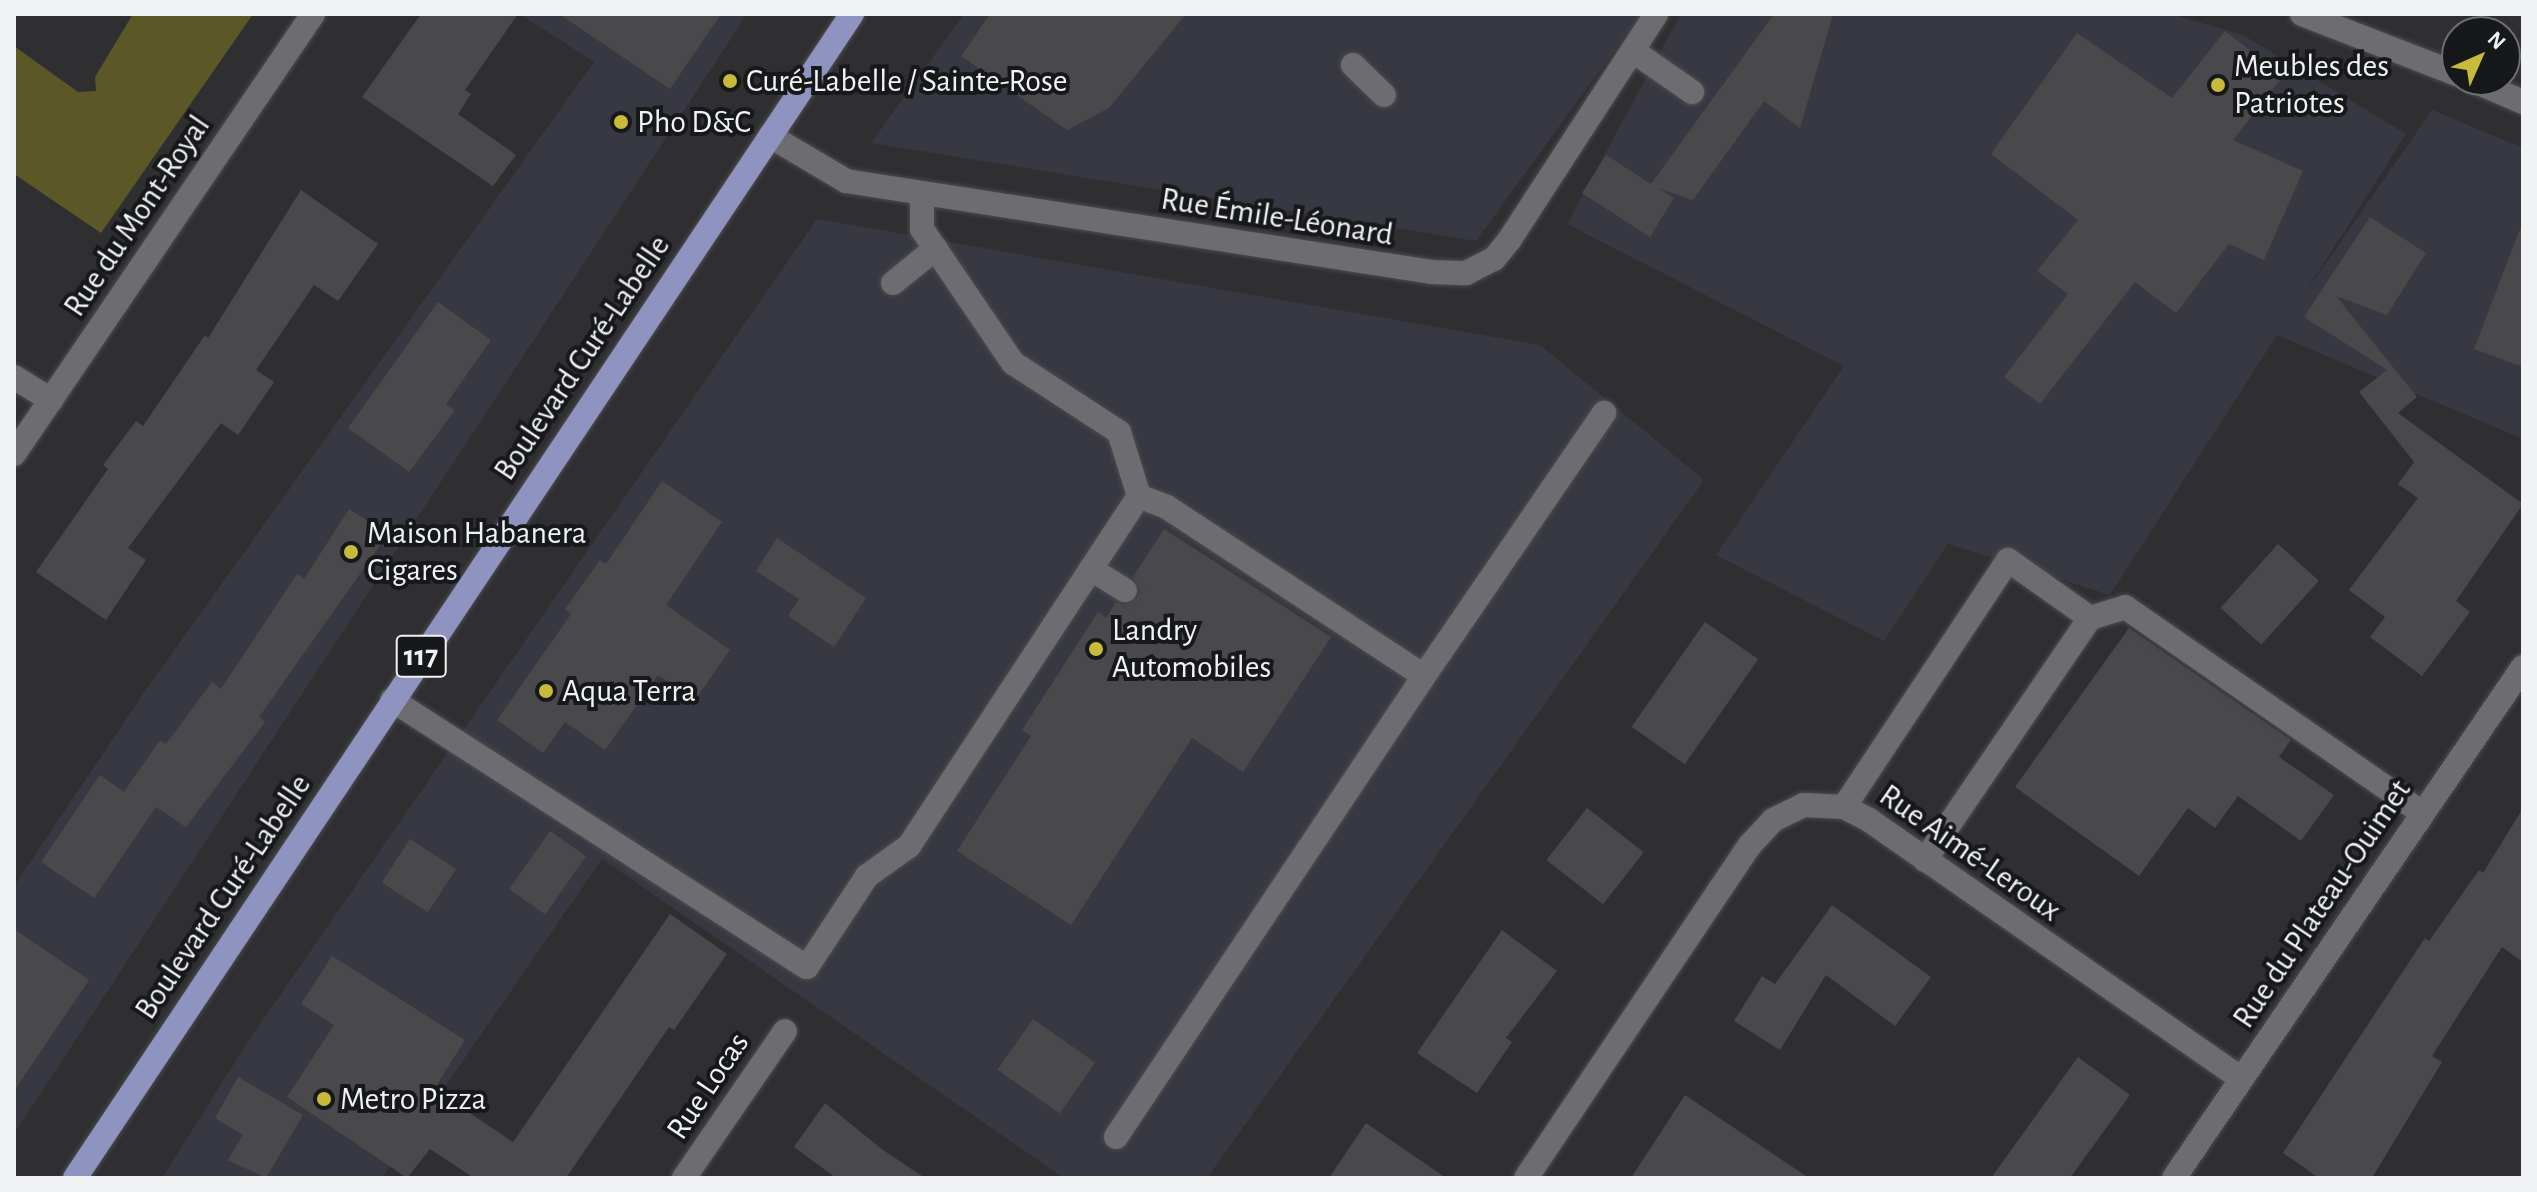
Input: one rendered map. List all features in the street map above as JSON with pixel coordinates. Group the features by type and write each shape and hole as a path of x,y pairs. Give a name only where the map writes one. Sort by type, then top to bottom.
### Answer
{"main road":[{"name":"Boulevard Curé-Labelle","path":"75,1178 852,14"}],"street":[{"name":"Rue du Mont-Royal","path":"14,454 313,14"},
{"name":"Rue Émile-Léonard","path":"770,136 826,174 922,195 1431,272 1466,273 1499,253 1656,14"},
{"path":"2302,14 2441,68"},
{"path":"1633,51 1692,92"},
{"path":"1353,65 1384,95"},
{"path":"922,195 922,229 1013,363 1119,432 1139,496"},
{"path":"893,283 936,248"},
{"path":"14,377 51,400"},
{"path":"1116,1137 1604,413"},
{"path":"392,700 807,967 867,876 909,846 1139,496"},
{"path":"1139,496 1167,507 1424,676"},
{"path":"1844,807 2008,560 2090,618"},
{"path":"1091,569 1125,590"},
{"path":"1925,860 2090,618 2125,607 2423,813"},
{"name":"Rue du Plateau-Ouimet","path":"2174,1178 2523,667"},
{"name":"Rue Aimé-Leroux","path":"1526,1178 1750,845 1788,810 1823,804 1844,807 1925,860 2241,1079"},
{"name":"Rue Locas","path":"684,1178 785,1031"}],"shaded area":[{"path":"133,14 253,14 101,233 14,174 14,46 78,92 96,91 95,77"},
{"path":"520,14 747,14 14,1134 14,886 143,694 594,62"},
{"path":"964,14 1641,14 1476,241 871,143"},
{"path":"1681,14 2171,14 2243,35 2406,134 2304,295 2432,110 2523,148 2523,439 2277,335 2110,595 1948,544 1884,641 1716,555 1844,366 1567,224"},
{"path":"817,219 1540,345 1704,480 1207,1178 1064,1178 602,859 382,1178 162,1178 249,1040"}],"building":[{"path":"421,14 518,14 465,90 471,94 458,114 516,155 493,186 362,97"},
{"path":"559,14 721,14 670,89"},
{"path":"990,14 1186,14 1109,108 1067,130 961,56"},
{"path":"1774,14 1833,14 1800,128 1764,101 1693,200 1658,188 1674,198 1650,237 1582,193 1606,155 1651,184"},
{"path":"2225,31 2283,76 2233,140 2303,171 2264,260 2229,244 2176,313 2135,282 2040,404 2004,377 2068,294 2037,271 2078,220 1991,154 2077,33 2172,98"},
{"path":"301,190 378,244 338,301 314,285 256,370 274,382 238,435 221,423 128,548 146,560 106,620 36,572 108,469 103,465 136,421 143,426 205,335 208,338"},
{"path":"2370,217 2426,253 2387,315 2336,296 2417,397 2398,413 2523,504 2456,601 2470,612 2422,676 2370,637 2385,617 2349,590 2418,498 2398,484 2414,462 2359,392 2387,370 2304,317"},
{"path":"2520,229 2523,229 2523,367 2474,349"},
{"path":"438,302 491,340 446,404 455,410 409,472 348,428"},
{"path":"662,481 722,522 666,605 730,650 695,700 658,675 605,750 565,722 543,753 497,720 571,614 565,609 600,560 606,564"},
{"path":"349,509 388,534 259,717 265,722 186,827 156,807 94,898 41,862 100,775 124,792 160,740 166,744 212,682 221,689 297,574 304,579"},
{"path":"1164,529 1331,637 1243,772 1192,738 1071,925 957,851 1031,736 1022,730 1098,612 1106,618 1116,602 1125,605 1137,598 1140,590 1133,577"},
{"path":"777,538 866,598 834,647 788,616 799,599 756,571"},
{"path":"2278,544 2319,581 2261,645 2220,608"},
{"path":"1705,622 1758,659 1685,764 1632,727"},
{"path":"2129,628 2291,740 2279,757 2334,795 2301,841 2238,796 2215,828 2188,808 2139,876 2015,787"},
{"path":"1587,808 1644,852 1603,904 1546,860"},
{"path":"2523,808 2523,962 2502,947 2432,1056 2442,1062 2372,1178 2319,1178 2283,1153 2425,938 2429,941 2479,870 2483,873"},
{"path":"550,831 586,856 545,914 509,889"},
{"path":"410,839 456,869 428,913 382,883"},
{"path":"1832,905 1931,977 1895,1026 1826,975 1780,1050 1734,1021 1762,976 1775,984"},
{"path":"670,914 727,954 674,1030 669,1027 566,1178 474,1178 430,1149 407,1178 287,1097 334,1025 301,1004 332,956 465,1040 434,1089 513,1142"},
{"path":"14,929 89,980 14,1091"},
{"path":"1502,930 1557,971 1506,1038 1512,1042 1477,1093 1417,1053"},
{"path":"1033,1019 1095,1063 1060,1113 997,1070"},
{"path":"2078,1057 2130,1095 2070,1178 1991,1178"},
{"path":"238,1077 303,1115 266,1178 228,1160 243,1135 215,1118"},
{"path":"1685,1095 1809,1178 1631,1178"},
{"path":"825,1103 883,1150 925,1178 836,1178 794,1147"},
{"path":"1366,1123 1446,1178 1329,1178"}],"place":[{"name":"Curé-Labelle / Sainte-Rose","path":"730,81"},
{"name":"Meubles des Patriotes","path":"2218,85"},
{"name":"Pho D&C","path":"621,122"},
{"name":"Maison Habanera Cigares","path":"351,552"},
{"name":"Landry Automobiles","path":"1096,649"},
{"name":"Aqua Terra","path":"546,691"},
{"name":"Metro Pizza","path":"324,1099"}]}
